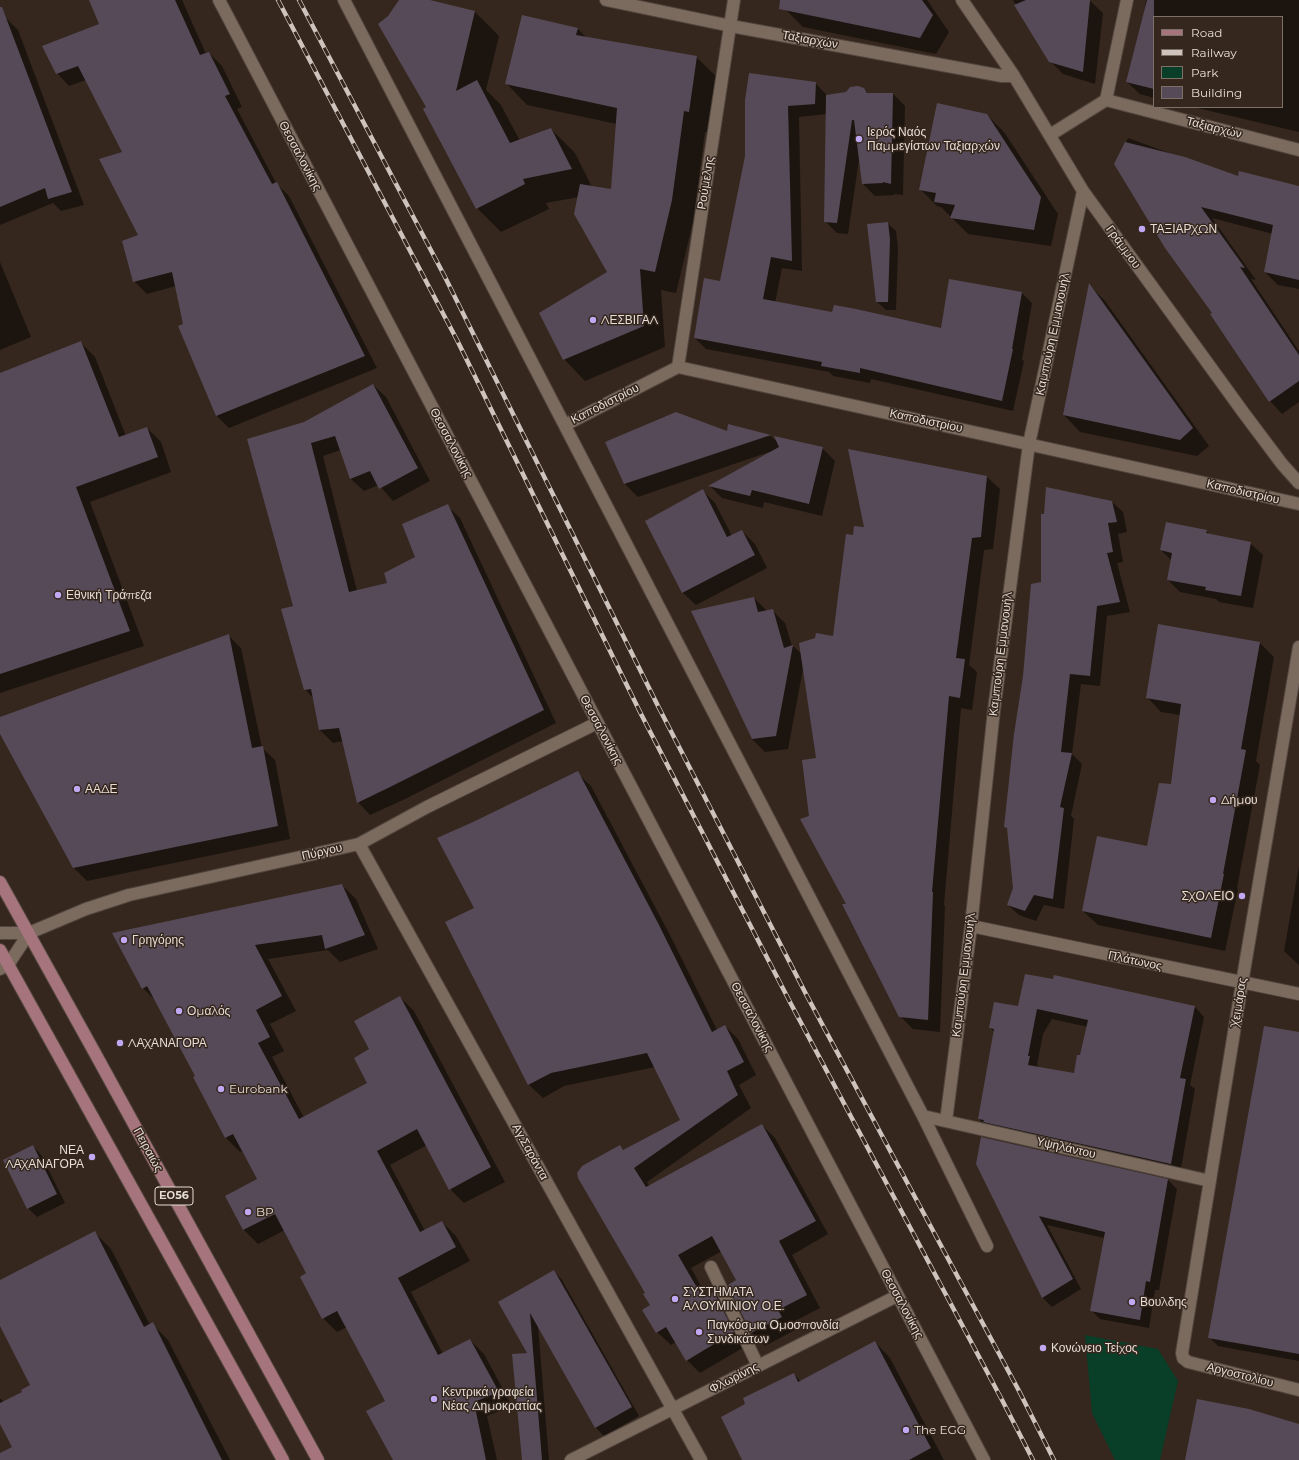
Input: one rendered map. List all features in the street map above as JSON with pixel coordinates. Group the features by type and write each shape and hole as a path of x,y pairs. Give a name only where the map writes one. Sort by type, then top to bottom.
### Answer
{"main road":[{"name":"Πειραιώς","path":"0,882 318,1460"},
{"name":"ΕΟ56","path":"0,950 4,967 283,1460"}],"street":[{"name":"Θεσσαλονίκης","path":"219,0 984,1460"},
{"path":"344,0 923,1116 987,1246"},
{"name":"Ταξιαρχών","path":"606,0 731,26 1002,76 1014,76"},
{"name":"Ρούμελης","path":"678,367 734,0"},
{"name":"Γράμμου","path":"962,0 1014,76 1083,190 1238,405 1282,464 1299,483"},
{"path":"1050,135 1106,100 1127,0"},
{"name":"Ταξιαρχών","path":"1106,100 1299,150"},
{"name":"Καμπούρη Εμμανουήλ","path":"946,1121 971,926 994,710 1029,444 1083,190"},
{"name":"Καποδιστρίου","path":"565,425 678,367 1299,504"},
{"name":"Χειμάρας","path":"1182,1356 1242,983 1299,647"},
{"name":"Πύργου","path":"0,933 29,933 86,909 129,895 359,844 427,807 597,723"},
{"name":"Αγ.Σαράντα","path":"359,844 701,1460"},
{"name":"Πλάτωνος","path":"971,926 1299,994"},
{"path":"4,967 29,933"},
{"name":"Υψηλάντου","path":"923,1116 1210,1180"},
{"path":"711,1267 758,1366"},
{"name":"Φλωρίνης","path":"571,1460 897,1296"},
{"name":"Αργοστολίου","path":"1182,1356 1188,1362 1299,1390"}],"green space":[{"path":"1085,1335 1158,1349 1178,1381 1160,1460 1115,1460 1092,1413"}],"building":[{"path":"89,0 175,0 200,55 209,52 230,94 225,96 272,184 277,182 365,356 216,416 178,326 183,324 172,272 133,282 122,241 138,235 99,159 122,152 78,66 56,74 42,46 99,24"},
{"path":"399,0 430,0 475,11 456,91 477,80 510,143 551,128 572,169 523,179 525,184 476,209 423,109 426,107 378,24 388,16"},
{"path":"780,0 922,0 933,15 920,38 779,9"},
{"path":"1026,0 1090,0 1083,72 1049,62 1014,5"},
{"path":"1147,0 1154,0 1153,89 1126,82"},
{"path":"0,7 2,7 72,192 48,199 45,188 0,207"},
{"path":"522,15 578,28 576,35 697,56 689,112 684,111 672,200 655,272 640,269 644,326 563,360 539,313 607,272 574,214 580,184 611,189 617,108 505,84"},
{"path":"749,73 816,82 815,104 788,106 792,261 771,257 763,299 832,312 834,305 941,328 949,279 1022,292 1013,349 1002,401 860,368 860,373 821,366 822,362 694,338 704,278 720,281 745,156 745,100"},
{"name":"Ιερός Ναός Παμμεγίστων Ταξιαρχών","path":"858,86 864,88 867,93 893,93 891,184 883,182 862,184 854,120 852,120 837,223 824,222 826,95 846,92 850,87"},
{"path":"937,103 987,114 1041,197 1034,230 950,218 955,205 934,202 936,193 919,190"},
{"path":"1125,142 1185,157 1238,176 1239,171 1299,186 1299,280 1264,272 1273,225 1201,207 1245,268 1240,267 1299,355 1299,381 1269,402 1210,314 1212,313 1165,248 1114,164"},
{"path":"888,222 890,239 888,302 876,302 867,224"},
{"path":"1089,283 1193,428 1180,440 1063,415"},
{"path":"81,341 119,437 147,427 158,457 76,487 130,631 0,674 0,373"},
{"path":"373,384 418,468 379,489 370,471 350,479 335,436 311,443 349,592 387,583 384,573 415,557 402,524 448,504 544,710 357,803 339,728 319,730 311,689 304,690 281,609 293,606 247,439 304,422"},
{"path":"676,412 727,431 728,424 771,435 624,484 605,442"},
{"path":"774,436 823,447 809,504 752,490 750,496 708,486 779,447"},
{"path":"848,449 987,476 981,537 972,538 956,658 965,659 960,698 949,696 932,892 928,1020 899,1017 842,904 846,904 800,819 809,816 802,760 816,758 799,643 815,638 816,633 833,636 846,534 853,535 854,526 864,527"},
{"path":"1046,487 1112,501 1117,522 1108,523 1113,552 1107,553 1120,602 1097,606 1090,676 1070,674 1061,752 1072,753 1060,807 1064,808 1053,899 1034,895 1025,911 1007,905 1013,888 1007,828 1004,827 1014,734 1023,676 1031,584 1041,582 1041,514 1044,514"},
{"path":"703,489 727,537 742,530 755,555 682,593 645,521"},
{"path":"1166,522 1207,530 1206,533 1251,542 1241,596 1205,590 1206,587 1167,580 1172,553 1160,550"},
{"path":"754,597 758,612 773,609 784,648 793,645 776,736 752,739 691,611"},
{"path":"1158,624 1260,642 1241,749 1246,750 1211,938 1082,911 1097,836 1147,846 1159,783 1171,784 1181,704 1146,698"},
{"path":"229,634 252,748 263,746 278,826 73,868 0,734 0,717"},
{"path":"578,771 658,923 712,1032 725,1025 744,1062 727,1071 738,1095 634,1168 646,1187 762,1124 816,1221 779,1241 807,1295 778,1310 782,1317 751,1333 728,1285 736,1280 712,1236 678,1255 703,1298 714,1292 734,1332 686,1361 666,1327 656,1333 642,1310 650,1305 643,1294 645,1293 578,1178 577,1173 582,1166 620,1145 623,1150 680,1120 647,1053 551,1073 528,1085 445,922 474,908 437,838"},
{"path":"342,884 365,935 325,949 322,935 255,945 282,996 256,1010 270,1037 258,1043 299,1119 367,1083 354,1058 369,1049 354,1021 400,996 491,1167 449,1190 417,1129 377,1151 420,1232 442,1221 456,1247 398,1278 438,1355 470,1339 499,1392 474,1402 486,1460 393,1460 366,1411 385,1401 337,1311 322,1319 300,1277 306,1273 275,1214 243,1230 225,1196 257,1179 233,1134 225,1138 193,1077 195,1076 147,986 142,989 112,933"},
{"path":"1025,974 1053,979 1054,975 1195,1006 1180,1078 1186,1079 1171,1164 983,1122 984,1120 978,1119 994,1029 989,1028 994,1002 1018,1006","holes":["1037,1009 1088,1020 1080,1055 1077,1055 1074,1073 1028,1065 1030,1056 1028,1056"]},
{"path":"1264,1026 1299,1032 1299,1354 1208,1338"},
{"path":"981,1137 1168,1179 1150,1282 1146,1281 1140,1320 1090,1311 1105,1232 1039,1216 1073,1279 1042,1298 976,1164"},
{"path":"33,1145 57,1194 27,1209 3,1160"},
{"path":"95,1231 144,1327 153,1322 222,1460 0,1460 0,1453 12,1447 0,1424 0,1403 22,1392 21,1390 30,1385 0,1326 0,1280"},
{"path":"554,1270 632,1407 595,1428 530,1313 542,1460 522,1460 512,1354 527,1353 498,1302"},
{"path":"875,1341 931,1448 909,1460 742,1460 721,1417 745,1404 743,1398 794,1373 798,1382"},
{"path":"1197,1399 1249,1409 1299,1424 1299,1460 1185,1460"}],"railway":[{"path":"278,0 457,340 641,714 791,1004 1033,1460"},
{"path":"299,0 444,275 658,706 807,996 1018,1389 1054,1460"}],"place":[{"name":"Ιερός Ναός Παμμεγίστων Ταξιαρχών","path":"859,139"},
{"name":"ΤΑΞΙΑΡΧΩΝ","path":"1142,229"},
{"name":"ΛΕΣΒΙΓΑΛ","path":"593,320"},
{"name":"Εθνική Τράπεζα","path":"58,595"},
{"name":"ΑΑΔΕ","path":"77,789"},
{"name":"Δήμου","path":"1213,800"},
{"name":"ΣΧΟΛΕΙΟ","path":"1242,896"},
{"name":"Γρηγόρης","path":"124,940"},
{"name":"Ομαλός","path":"179,1011"},
{"name":"ΛΑΧΑΝΑΓΟΡΑ","path":"120,1043"},
{"name":"Eurobank","path":"221,1089"},
{"name":"ΝΕΑ ΛΑΧΑΝΑΓΟΡΑ","path":"92,1157"},
{"name":"BP","path":"248,1212"},
{"name":"ΣΥΣΤΗΜΑΤΑ ΑΛΟΥΜΙΝΙΟΥ Ο.Ε.","path":"675,1299"},
{"name":"Βουλδης","path":"1132,1302"},
{"name":"Παγκόσμια Ομοσπονδία Συνδικάτων","path":"699,1332"},
{"name":"Κονώνειο Τείχος","path":"1043,1348"},
{"name":"Κεντρικά γραφεία Νέας Δημοκρατίας","path":"434,1399"},
{"name":"The EGG","path":"906,1430"}]}
